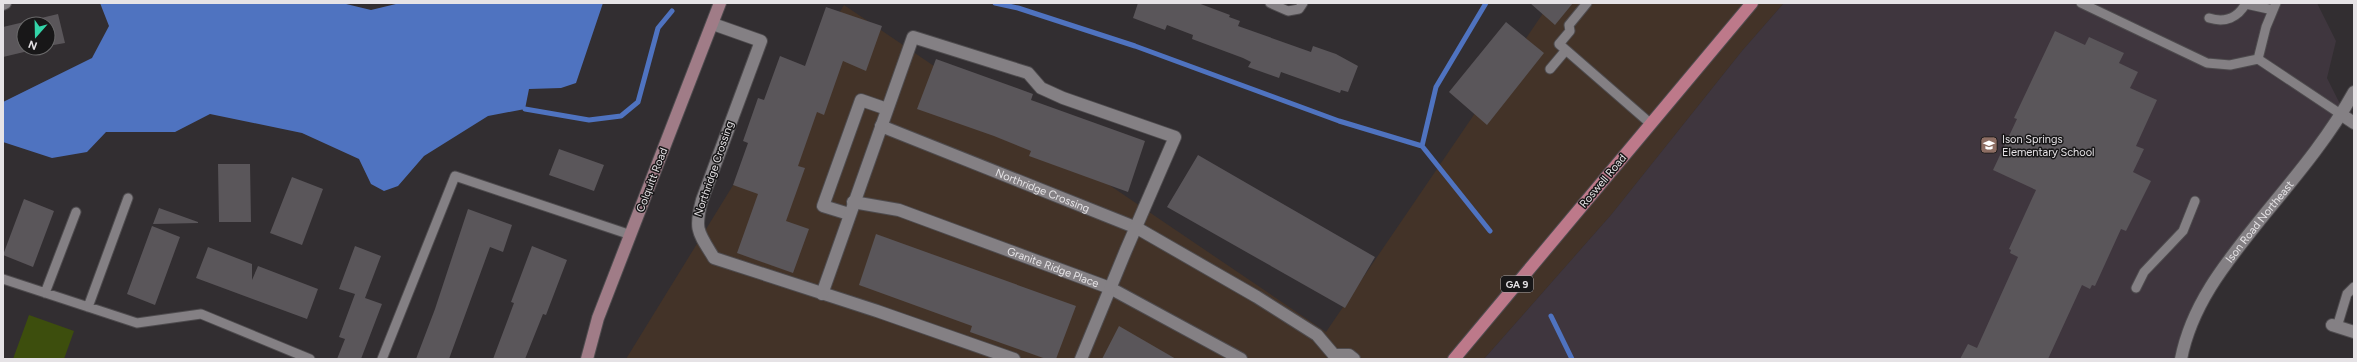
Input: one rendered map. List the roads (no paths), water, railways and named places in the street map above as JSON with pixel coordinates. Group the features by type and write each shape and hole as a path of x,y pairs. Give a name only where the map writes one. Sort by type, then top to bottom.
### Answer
{"main road":[{"name":"Roswell Road","path":"1454,359 1752,3"}],"street":[{"name":"Colquitt Road","path":"587,359 598,318 720,3"},
{"name":"Northridge Crossing","path":"713,24 761,41 702,200 696,221 702,238 714,258 877,311 1014,359"},
{"path":"822,294 853,202 913,37 1028,73 1041,88 1063,98 1175,137 1081,359"},
{"name":"Ison Road Northeast","path":"2181,359 2202,299 2224,265 2312,156 2342,114 2354,92"},
{"path":"849,214 823,206 838,163 861,100 887,109"},
{"path":"2342,114 2354,123"},
{"name":"Northridge Crossing","path":"881,126 1137,228 1317,335 1334,357 1349,355 1354,359"},
{"name":"Granite Ridge Place","path":"853,202 899,210 1110,288 1241,359"},
{"path":"2334,326 2354,332"}],"lane":[{"path":"1270,3 1288,11 1299,9 1303,3"},
{"path":"1587,3 1570,25 1570,31 1559,44 1651,124"},
{"path":"2080,3 2207,63 2230,65 2258,59 2342,114"},
{"path":"2209,18 2220,22 2230,19 2246,3 2274,6 2258,59"},
{"path":"1550,69 1566,50"},
{"path":"382,359 455,176 631,235"},
{"path":"88,307 128,198"},
{"path":"2136,288 2144,272 2183,231 2195,201"},
{"path":"45,292 76,212"},
{"path":"3,279 137,323 201,314 310,359"},
{"path":"2334,326 2347,294 2354,287"}],"water":[{"path":"100,3 342,3 371,10 400,3 603,3 576,83 561,88 529,89 525,109 488,116 424,156 398,186 384,191 371,184 359,159 302,133 210,114 175,132 106,132 87,152 52,158 3,142 3,102 92,58 109,26"}],"waterway":[{"path":"995,3 1018,8 1135,46 1339,121 1422,146 1490,231"},
{"path":"1422,146 1436,87 1486,3"},
{"path":"525,109 589,120 621,116 638,102 658,28 672,11"},
{"path":"1551,316 1572,359"}],"place":[{"name":"Ison Springs Elementary School","path":"1989,145"}]}
